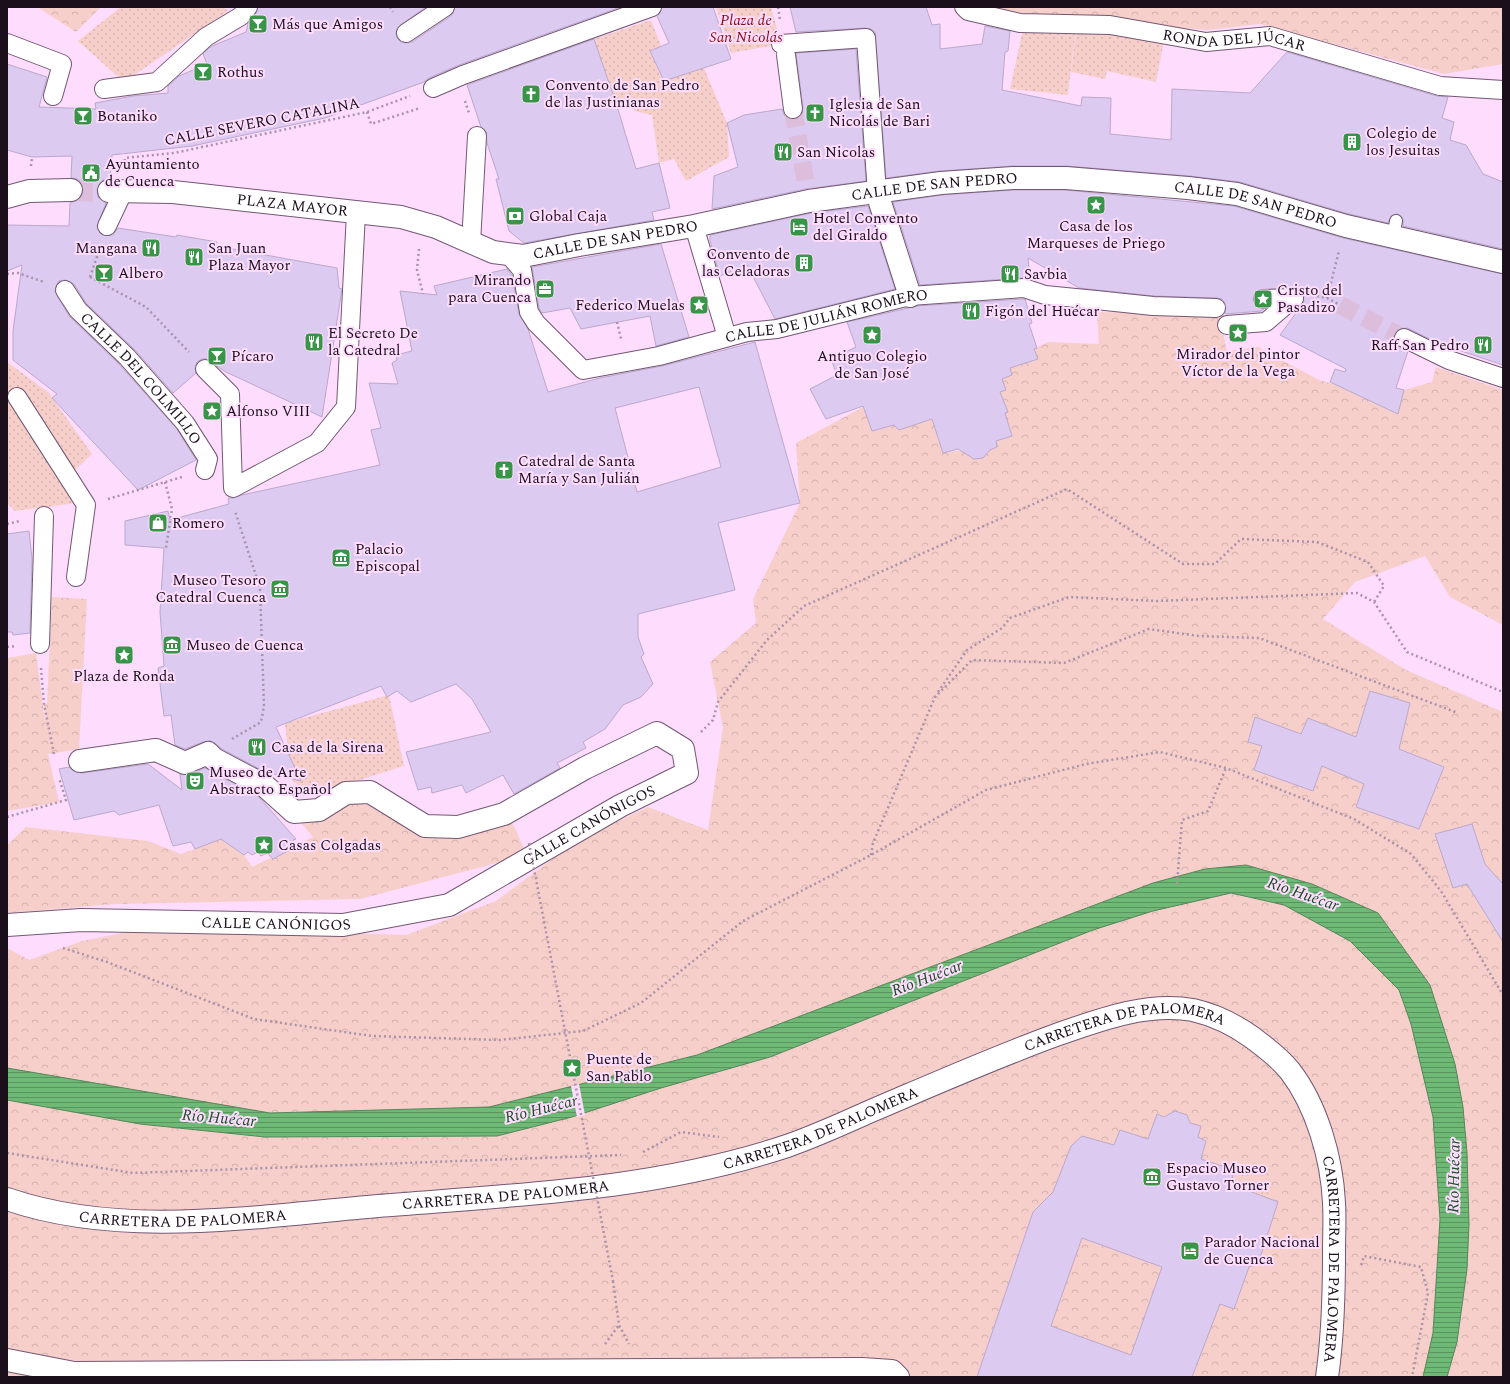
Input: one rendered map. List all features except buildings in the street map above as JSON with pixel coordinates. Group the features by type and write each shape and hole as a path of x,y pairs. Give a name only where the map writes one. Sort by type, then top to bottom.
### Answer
{"street":[{"path":"104,89 157,82 206,37 241,16 248,7"},
{"path":"406,33 444,7"},
{"path":"433,88 463,75 652,7"},
{"name":"RONDA DEL JÚCAR","path":"964,7 968,11 1020,24 1110,25 1206,42 1270,36 1440,86 1503,90"},
{"path":"793,108 784,50 866,38 876,193 910,296"},
{"path":"7,43 62,64 53,96"},
{"path":"471,243 477,136"},
{"name":"CALLE DE SAN PEDRO","path":"515,255 694,226 809,201 941,183 1012,178 1066,178 1188,188 1237,194 1346,226 1394,229 1503,262"},
{"path":"7,198 29,190 71,190"},
{"path":"107,226 116,191"},
{"name":"PLAZA MAYOR","path":"116,191 173,192 401,217 430,224 456,234 471,243 493,252 515,255"},
{"path":"206,369 230,394 233,488 317,444 346,407 356,213"},
{"path":"694,226 727,337"},
{"name":"CALLE DE JULIÁN ROMERO","path":"515,255 522,270 528,312 536,323 583,370 659,356 747,332 777,329 910,296 1024,288 1045,295 1153,306 1216,308"},
{"name":"CALLE DEL COLMILLO","path":"65,290 78,310 127,357 185,424 208,459 205,470"},
{"path":"1227,325 1266,322 1294,298 1263,299"},
{"path":"1404,338 1449,360 1503,378"},
{"path":"17,397 86,505 76,577"},
{"path":"40,644 44,516"},
{"path":"80,761 156,750 185,763 208,753 214,759 265,786 294,812 319,810 346,794 370,792 425,826 458,827 504,814 585,768 657,733 683,749"},
{"name":"CALLE CANÓNIGOS","path":"7,925 81,920 343,925 449,905 620,806 687,774 683,749"},
{"name":"CARRETERA DE PALOMERA","path":"7,1199 26,1205 76,1216 144,1222 172,1222 452,1201 620,1185 719,1166 789,1145 1030,1044 1111,1017 1154,1008 1190,1010 1210,1014 1226,1021 1275,1054 1292,1073 1305,1095 1317,1122 1331,1175 1334,1203 1334,1298 1327,1377"},
{"path":"7,1360 74,1372 862,1369 892,1371 898,1377"}],"path":[{"name":"CALLE SEVERO CATALINA","path":"116,191 125,158 174,153 312,122 367,112 433,88"},
{"path":"463,94 477,136"},
{"path":"367,112 371,124 428,106"},
{"path":"7,274 18,273 65,290 90,277 107,226"},
{"name":"CALLE DE SAN PEDRO","path":"1327,298 1346,226"},
{"path":"417,270 423,294"},
{"path":"90,277 146,307 206,369"},
{"path":"86,505 205,470"},
{"path":"165,482 172,509 166,548"},
{"path":"208,753 261,722 264,706 260,588 232,499 233,488"},
{"path":"683,749 713,720 718,702 767,640 804,606 1067,490 1183,564 1214,564 1242,539 1317,542 1368,562 1384,586 1374,602"},
{"path":"871,855 873,843 935,697 967,650 1002,628 1010,618 1069,597 1157,601 1357,593 1374,602 1407,652 1503,692"},
{"path":"935,697 972,660 1064,663 1149,629 1199,636 1259,638 1458,713"},
{"path":"40,644 44,704 54,753"},
{"path":"57,947 107,962 254,1019 372,1036 500,1040 582,1031 641,1003 743,921 871,855 986,790 1086,764 1160,752 1226,768 1354,819 1411,854 1441,891 1503,995"},
{"path":"1177,884 1182,820 1208,811 1226,768"},
{"path":"7,816 66,800 58,773"},
{"path":"529,843 613,1281 619,1325 632,1350"},
{"path":"638,1154 681,1132 727,1138"},
{"path":"7,1153 133,1174 622,1155"},
{"path":"1360,1271 1364,1256 1421,1266 1428,1293 1412,1377"},
{"path":"603,1347 619,1325"}],"green space":[{"path":"37,7 101,7 76,32"},
{"path":"121,7 223,7 228,11 124,82 78,41"},
{"name":"Plaza de San Nicolás","path":"716,7 771,7 781,44 731,53"},
{"path":"986,7 1503,7 1503,64 1444,74 1260,24 1207,30 1014,12"},
{"path":"651,20 661,46 650,51 663,81 704,68 727,123 729,157 686,181 674,159 659,163 652,115 635,111 615,99 594,39"},
{"path":"1025,20 1076,26 1068,95 1010,89"},
{"path":"1077,24 1164,40 1156,82 1107,71 1105,79 1071,72"},
{"path":"1097,312 1219,314 1227,351 1258,347 1319,380 1340,386 1397,414 1404,390 1432,382 1436,367 1503,390 1503,625 1450,597 1425,556 1355,582 1323,619 1406,670 1503,712 1503,1377 7,1377 7,948 29,960 82,941 132,931 308,932 406,935 496,901 577,841 648,807 708,830 723,727 710,662 756,623 753,599 800,503 796,443 867,405 872,431 894,425 900,429 935,418 937,436 943,453 965,450 972,458 983,458 990,450 997,447 996,441 1012,435 1005,413 1008,412 1000,392 1002,379 1012,375 1010,368 1038,359 1034,349 1048,342 1099,344"},
{"path":"7,362 48,392 92,454 63,482 76,503 15,511 7,503"},
{"path":"52,597 87,599 79,749 48,754 59,802 7,811 7,658 36,653 46,728 44,704 47,704"},
{"path":"389,695 404,766 334,788 305,792 291,779 285,723"},
{"path":"346,793 425,826 504,814 515,828 527,855 360,899 116,904 7,913 7,845 26,827 148,841 181,854 221,839 244,855 252,867 313,837 291,811"}],"water":[{"name":"Río Huécar","path":"1246,865 1312,884 1378,913 1430,985 1455,1064 1463,1107 1467,1153 1469,1224 1467,1269 1457,1342 1447,1377 1423,1377 1433,1333 1440,1219 1433,1117 1411,1024 1399,990 1350,941 1284,905 1231,893 1153,911 1093,930 770,1057 661,1088 572,1117 497,1136 265,1137 140,1124 7,1100 7,1068 270,1113 489,1107 697,1055 1153,883 1205,869"}],"pier":[{"path":"579,1084 585,1115 577,1117 571,1086"}],"tunnel":[{"path":"793,109 809,201"},
{"path":"71,190 109,191"},
{"path":"1340,305 1404,338"}],"place":[{"name":"Más que Amigos","path":"258,24"},
{"name":"Rothus","path":"203,72"},
{"name":"Convento de San Pedro de las Justinianas","path":"531,94"},
{"name":"Iglesia de San Nicolás de Bari","path":"815,113"},
{"name":"Botaniko","path":"83,116"},
{"name":"Colegio de los Jesuitas","path":"1352,142"},
{"name":"San Nicolas","path":"783,152"},
{"name":"Ayuntamiento de Cuenca","path":"91,173"},
{"name":"Casa de los Marqueses de Priego","path":"1096,205"},
{"name":"Global Caja","path":"515,216"},
{"name":"Hotel Convento del Giraldo","path":"799,227"},
{"name":"Mangana","path":"151,248"},
{"name":"San Juan Plaza Mayor","path":"194,257"},
{"name":"Convento de las Celadoras","path":"804,263"},
{"name":"Albero","path":"104,273"},
{"name":"Savbia","path":"1010,274"},
{"name":"Mirando para Cuenca","path":"545,289"},
{"name":"Cristo del Pasadizo","path":"1263,299"},
{"name":"Federico Muelas","path":"699,305"},
{"name":"Figón del Huécar","path":"971,311"},
{"name":"Mirador del pintor Víctor de la Vega","path":"1238,333"},
{"name":"Antiguo Colegio de San José","path":"872,335"},
{"name":"El Secreto De la Catedral","path":"314,342"},
{"name":"Raff San Pedro","path":"1483,345"},
{"name":"Pícaro","path":"217,356"},
{"name":"Alfonso VIII","path":"212,411"},
{"name":"Catedral de Santa María y San Julián","path":"504,470"},
{"name":"Romero","path":"158,523"},
{"name":"Palacio Episcopal","path":"341,558"},
{"name":"Museo Tesoro Catedral Cuenca","path":"280,589"},
{"name":"Museo de Cuenca","path":"172,645"},
{"name":"Plaza de Ronda","path":"124,655"},
{"name":"Casa de la Sirena","path":"257,747"},
{"name":"Museo de Arte Abstracto Español","path":"195,781"},
{"name":"Casas Colgadas","path":"264,845"},
{"name":"Puente de San Pablo","path":"572,1068"},
{"name":"Espacio Museo Gustavo Torner","path":"1152,1177"},
{"name":"Parador Nacional de Cuenca","path":"1190,1251"}]}
